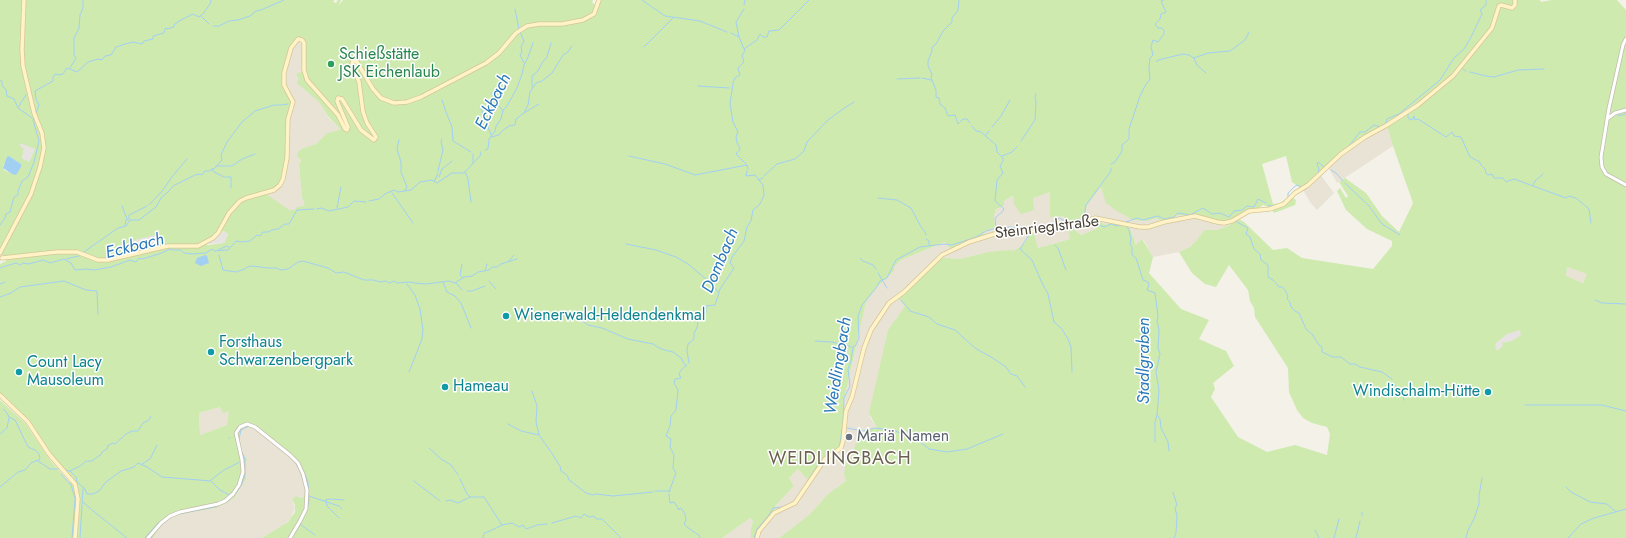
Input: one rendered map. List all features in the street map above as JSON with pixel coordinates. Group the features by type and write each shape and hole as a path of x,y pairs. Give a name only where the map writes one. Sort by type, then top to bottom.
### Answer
{"main road":[{"path":"24,0 23,62 35,115 44,141 40,167 30,198 1,257 8,258 50,252 82,254 103,261 168,246 200,245 213,238 218,233 229,213 240,201 247,197 272,190 278,186 283,179 286,167 288,120 292,105 292,99 284,85 284,73 291,48 298,39 302,40 304,43 304,70 309,82 338,115 345,129 348,129 348,127 337,101 338,98 342,100 361,130 374,140 376,137 367,123 362,108 359,82 352,64 353,61 357,62 374,91 381,98 394,103 407,102 425,95 486,63 499,53 516,33 527,26 539,24 562,24 583,20 596,11 599,0"},
{"name":"Steinrieglstraße","path":"757,538 759,531 774,513 797,501 824,461 841,448 846,411 852,397 866,342 880,315 889,303 904,292 940,257 969,242 1002,231 1036,231 1071,226 1092,219 1136,227 1145,227 1195,216 1217,222 1227,222 1247,212 1278,206 1287,202 1295,193 1308,185 1341,154 1367,135 1400,117 1429,97 1456,73 1492,28 1499,6 1501,5 1512,8 1515,5 1515,0"},
{"path":"0,395 28,422 47,452 73,481 77,490 78,510 75,538"}],"street":[{"path":"1626,39 1623,45 1607,119 1601,157 1602,167 1606,174 1626,185"},
{"path":"1607,119 1626,110"},
{"path":"148,538 160,524 170,516 218,504 226,501 234,494 239,485 243,472 236,433 240,427 248,424 256,428 290,455 299,466 305,478 308,493 306,509 302,519 290,538"}],"shaded area":[{"path":"299,40 302,44 301,60 303,72 298,83 320,103 327,116 340,129 327,133 316,144 301,149 301,160 299,165 302,198 306,203 295,210 289,211 264,193 285,178 290,117 294,108 286,86 285,73 291,49"},
{"path":"1387,126 1393,146 1337,183 1328,167 1368,136"},
{"path":"20,143 35,149 29,162 22,158 24,149 20,146"},
{"path":"1320,174 1334,193 1317,210 1303,190"},
{"path":"1101,187 1148,221 1156,218 1160,219 1177,215 1229,223 1230,225 1217,230 1204,230 1190,247 1179,252 1153,257 1143,239 1136,245 1129,226 1107,225 1095,220 1096,229 1081,235 1072,228 1068,228 1070,239 1038,248 1034,233 1028,233 1028,238 1023,245 1013,251 988,252 960,259 936,257 900,294 905,306 895,319 870,417 877,428 864,430 851,458 845,476 846,481 828,494 809,515 779,538 754,538 775,506 794,486 789,478 798,469 809,480 845,411 843,404 866,302 878,286 894,271 894,267 901,260 946,242 950,247 984,235 983,232 995,227 994,216 996,209 1004,206 1004,201 1014,196 1033,198 1050,192 1064,216 1084,216 1087,205"},
{"path":"224,231 228,234 224,243 207,244"},
{"path":"156,235 158,244 151,246 152,249 136,253 134,240"},
{"path":"1567,267 1587,274 1583,283 1565,276"},
{"path":"1520,330 1521,335 1512,341 1502,343 1503,346 1497,351 1495,347 1496,343 1507,334"},
{"path":"220,407 230,411 227,425 200,435 199,413"},
{"path":"245,427 251,427 291,458 301,472 305,489 304,497 292,500 295,508 291,518 284,525 262,538 153,538 162,524 172,517 216,508 235,497 241,488 246,475 245,460 239,435"},
{"path":"750,518 753,521 751,538 722,538"}],"green space":[{"path":"0,0 334,0 333,2 336,3 338,0 341,0 338,6 343,0 593,0 592,2 595,5 598,0 1540,0 1541,2 1552,0 1617,0 1626,10 1626,538 779,538 809,515 828,494 846,481 844,474 847,458 851,458 859,435 864,434 864,430 877,428 869,413 888,330 905,306 898,298 900,294 936,257 960,259 988,252 1013,251 1023,245 1028,238 1028,233 1034,233 1038,248 1070,239 1068,228 1072,228 1081,235 1096,229 1094,220 1107,225 1111,221 1129,226 1136,245 1142,239 1153,257 1149,273 1181,309 1209,320 1199,339 1226,351 1234,366 1213,383 1215,389 1211,397 1238,437 1267,452 1295,445 1327,455 1330,434 1327,427 1312,423 1303,418 1297,410 1289,392 1288,368 1255,317 1254,308 1250,301 1248,290 1229,265 1216,287 1205,284 1192,273 1179,252 1190,247 1204,230 1217,230 1230,225 1229,223 1177,215 1173,219 1162,221 1156,218 1148,221 1133,220 1106,203 1101,187 1087,205 1084,216 1067,225 1064,216 1050,217 1050,192 1033,198 1034,210 1021,214 1014,204 1013,196 1004,201 1004,206 996,209 994,216 995,227 983,232 984,235 951,249 945,242 901,260 894,267 894,271 878,286 866,302 843,404 845,411 841,446 827,456 809,481 798,469 789,478 794,486 775,506 775,509 758,530 754,538 751,538 753,521 750,518 722,538 262,538 288,522 295,512 295,505 292,500 296,496 299,498 304,497 305,489 301,472 291,458 255,429 247,427 243,428 239,435 242,451 247,460 245,462 246,479 235,497 227,503 216,508 172,517 162,524 153,538 77,538 80,505 79,491 76,483 51,455 30,422 0,393 0,264 6,261 2,254 4,247 2,246 0,248","holes":["299,40 302,44 301,60 303,71 296,74 299,79 297,83 320,103 327,115 340,129 327,133 316,144 301,149 297,154 301,160 299,165 302,198 305,203 303,206 297,207 295,210 289,210 265,193 280,187 286,173 290,117 294,102 285,83 285,73 293,46","1387,126 1413,203 1399,232 1382,216 1366,193 1345,178 1339,182 1348,196 1346,198 1340,188 1337,191 1346,210 1367,229 1392,241 1392,246 1373,269 1302,258 1287,248 1273,250 1244,222 1235,217 1246,211 1257,209 1263,205 1271,208 1274,213 1295,205 1296,200 1290,196 1280,203 1273,204 1262,164 1286,156 1292,182 1302,189 1366,135","24,149 35,149 29,162 22,158","9,156 21,164 21,167 12,174 4,170 3,166","223,231 228,234 224,243 206,244 214,240","1567,267 1587,274 1583,283 1566,276","220,407 223,413 229,411 227,425 200,435 199,413"]},
{"path":"0,400 26,424 50,460 69,482 72,482 76,496 73,538 0,538"}],"water":[{"path":"9,156 21,164 21,167 16,175 3,168 7,157"},
{"path":"205,255 207,256 209,263 201,266 195,263 197,258"}],"waterway":[{"path":"70,68 76,58 74,55 74,38 79,28 83,0"},
{"path":"36,113 39,105 36,99 35,91 53,81 55,74 63,74 67,68 77,72 88,62 98,59 102,60 105,56 111,55 116,47 133,42 142,44 144,41 153,39 153,36 164,33 165,29 174,27 174,25 179,21 193,14 199,17 203,14 211,0"},
{"path":"213,26 219,26 229,21 250,16 256,11 284,0"},
{"path":"642,0 665,16 700,21 727,32"},
{"path":"744,5 745,0"},
{"path":"739,151 740,148 736,137 738,132 733,122 730,104 733,83 735,78 740,75 738,68 744,62 742,56 745,50 744,49 757,40 760,34 763,37 767,37 769,31 779,30 809,0"},
{"path":"959,0 958,10 952,18 952,22 943,31 936,44 932,47 928,66 932,74 931,78 936,90 936,97 939,98 940,104 945,108 948,116 955,115 958,124 963,119 967,119 970,123"},
{"path":"1111,164 1115,162 1122,151 1122,145 1129,139 1129,129 1140,96 1150,79 1149,69 1150,58 1153,55 1151,47 1153,40 1158,42 1164,34 1164,30 1162,28 1158,28 1155,24 1160,19 1161,14 1166,12 1161,1 1164,0"},
{"name":"Weidlingbach","path":"1386,123 1387,119 1399,114 1440,80 1454,58 1464,49 1470,39 1482,14 1480,10 1486,5 1486,0"},
{"name":"Eckbach","path":"515,9 519,29"},
{"path":"744,9 736,22 739,37 744,49"},
{"path":"201,16 209,24"},
{"path":"644,47 673,18"},
{"name":"Eckbach","path":"520,32 524,41 521,47 522,52 520,55 524,63"},
{"path":"1194,58 1208,53 1230,51 1245,40 1249,32"},
{"path":"731,33 739,37"},
{"name":"Eckbach","path":"485,150 488,149 489,139 501,119 503,110 507,106 517,88 533,43"},
{"path":"532,87 532,76 538,71 547,57 551,43"},
{"path":"491,137 499,135 509,126 515,125 516,119 524,113 528,105 530,92 536,83 542,81 552,73 563,55 568,52 572,46"},
{"path":"1156,61 1157,62 1158,60 1183,54 1189,55 1194,58 1197,65 1206,73"},
{"path":"1470,72 1494,77 1518,70 1544,69"},
{"path":"897,79 920,78"},
{"path":"922,78 931,80"},
{"path":"0,80 2,81 2,85 6,90 7,96 14,99 18,108 32,118"},
{"path":"698,86 729,88"},
{"path":"492,93 496,102 503,111"},
{"path":"1021,141 1035,120 1036,94"},
{"path":"22,101 26,95"},
{"path":"442,100 452,127 453,141 471,152"},
{"path":"992,127 1001,116 1010,100"},
{"path":"19,107 21,102"},
{"path":"764,176 777,164 795,159 804,151 807,142 828,120 854,102"},
{"path":"84,252 118,228 126,226 130,220 139,220 156,207 161,198 173,186 195,175 202,175 205,171 214,169 222,160 221,155 227,142 242,122 255,111 274,105 288,104"},
{"path":"524,113 539,104"},
{"path":"480,106 491,135"},
{"path":"1408,114 1408,118 1412,120 1414,116 1415,120 1418,119 1446,137 1452,132 1454,136 1461,137 1470,157 1480,162 1488,175 1492,174 1494,178 1503,178 1506,182 1514,179 1566,198 1569,196 1576,198 1589,209 1591,223"},
{"path":"1618,116 1626,114"},
{"path":"0,225 6,214 10,212 14,197 18,195 22,181 28,177 34,162 39,141 33,120 34,116"},
{"name":"Weidlingbach","path":"1349,146 1360,132 1365,132 1374,125 1380,127"},
{"path":"972,126 976,131 981,132 996,145 997,152 1003,158 1000,166 1003,173 997,180 995,201 1004,209 995,218 996,228"},
{"path":"986,135 989,131"},
{"path":"438,171 443,150 441,142 442,139"},
{"path":"399,140 397,149 401,162 401,172 407,187 405,191"},
{"path":"1002,156 1012,152 1017,147"},
{"name":"Weidlingbach","path":"1318,174 1318,162 1324,167 1345,149"},
{"name":"Eckbach","path":"369,201 379,199 385,194 394,190 398,192 411,190 420,182 432,180 437,183 452,173 464,173 480,156 481,152"},
{"path":"737,152 736,154 747,165 748,169"},
{"path":"216,166 232,166 242,159 255,154"},
{"name":"Eckbach","path":"473,154 473,163"},
{"path":"629,156 665,164 695,175 747,165"},
{"path":"149,205 163,190 187,159"},
{"path":"439,177 442,169 452,161"},
{"path":"1084,218 1086,205 1111,171 1111,168"},
{"path":"212,169 214,172 224,177 231,177 231,188"},
{"path":"1331,170 1343,181"},
{"name":"Dombach","path":"689,363 687,351 688,344 694,339 694,333 697,328 698,321 700,317 706,313 706,306 715,305 720,289 734,268 730,263 732,257 744,241 753,210 760,204 764,195 763,185 755,175 746,176 747,171"},
{"path":"465,172 468,179 471,202"},
{"path":"434,182 438,173"},
{"path":"1533,185 1535,181 1543,174"},
{"name":"Dombach","path":"758,180 763,178"},
{"path":"1345,183 1369,206 1382,224 1400,235"},
{"name":"Weidlingbach","path":"1288,198 1288,193 1294,187 1297,185 1301,187"},
{"path":"337,208 341,187"},
{"path":"392,193 413,223"},
{"path":"878,198 897,200 911,208 926,235"},
{"name":"Weidlingbach","path":"1126,222 1137,218 1143,220 1158,216 1164,219 1174,217 1178,213 1190,215 1203,208 1212,214 1220,213 1229,217 1234,211 1242,210 1247,206 1254,207 1258,199 1266,203"},
{"name":"Eckbach","path":"317,209 321,208 329,211 348,207 354,201 366,202"},
{"name":"Weidlingbach","path":"1268,205 1277,205"},
{"path":"122,206 127,219"},
{"path":"125,225 126,220 129,219 129,215 147,206"},
{"name":"Eckbach","path":"0,268 16,263 20,265 23,263 29,264 43,260 50,263 64,259 71,263 75,270 94,270 111,267 130,260 136,262 139,258 142,259 170,249 181,250 184,253 193,254 206,253 212,249 214,251 228,250 236,241 250,241 257,235 260,236 263,232 278,229 285,224 289,224 297,210 314,209"},
{"name":"Weidlingbach","path":"1026,229 1039,226 1045,228 1051,227 1055,220 1059,218 1070,224 1077,220 1090,217 1092,218"},
{"name":"Weidlingbach","path":"1094,220 1097,224 1104,227 1111,224 1117,226 1121,225"},
{"path":"1235,221 1248,228 1246,234 1250,237 1254,249 1260,254 1261,260 1268,265 1268,277 1279,287 1282,287 1285,290 1291,307 1299,313 1306,329 1313,335 1318,344 1322,347 1322,352 1333,357 1341,357 1350,364 1355,364 1360,367 1382,372 1392,379"},
{"name":"Stadlgraben","path":"1126,225 1131,239 1130,245 1132,247 1132,255 1136,258 1143,280 1148,282 1149,285 1147,290 1155,293 1159,330 1158,348 1160,354 1156,372 1159,390 1155,422 1155,442"},
{"name":"Weidlingbach","path":"843,424 844,398 850,386 848,369 853,347 856,345 859,338 858,316 862,305 880,281 887,278 896,260 920,247 944,244 952,245 996,228 1011,227 1017,229"},
{"path":"1029,235 1020,249 1032,260 1048,294 1054,322 1061,328 1068,339 1071,347 1072,372"},
{"path":"926,239 929,241 929,245"},
{"path":"626,244 656,250 676,257 688,264 712,284 718,292"},
{"path":"1055,245 1058,248 1066,270"},
{"name":"Eckbach","path":"218,250 227,246 229,247"},
{"path":"219,255 223,270 236,272 252,266 276,268 281,270 288,269 298,262 303,261 328,268 336,273 344,272 364,280 374,280 380,282 386,281 389,283 394,281 397,283 411,282 426,284 449,281 455,283 464,277 472,276 478,272 489,270 492,267 497,267 501,264 517,259"},
{"path":"509,261 514,255"},
{"path":"66,259 79,256"},
{"path":"860,258 863,261 873,265 876,269"},
{"path":"462,264 460,275 463,278"},
{"path":"485,271 487,264"},
{"name":"Weidlingbach","path":"878,273 887,288"},
{"path":"0,297 11,293 20,287 64,281 86,290 97,291 98,314"},
{"path":"489,281 496,289"},
{"path":"0,284 5,282"},
{"path":"443,282 447,292 455,296 461,303 471,328"},
{"path":"456,283 462,290"},
{"path":"407,284 415,295 420,309 423,330 422,338"},
{"path":"467,291 472,291 485,286"},
{"path":"901,300 906,306"},
{"path":"1595,300 1602,303 1626,304"},
{"path":"907,307 910,311 929,317 937,324 955,330 975,348 1006,367 1011,374 1017,376 1025,387"},
{"path":"573,314 588,325 602,328 628,339 653,344 661,349 673,352 681,358 685,365"},
{"path":"409,372 422,339"},
{"path":"815,341 840,344"},
{"path":"845,345 852,347"},
{"name":"Dombach","path":"669,492 676,473 673,468 674,455 670,447 671,439 666,436 670,426 671,416 676,410 678,390 674,383 675,379 681,378 679,374 687,365"},
{"path":"1393,383 1402,393 1404,400"},
{"path":"532,391 537,406 536,422 539,435"},
{"path":"1525,405 1602,405 1626,411"},
{"path":"3,409 9,417 15,420 28,447 35,450 39,454 40,459 38,461 50,469 58,469"},
{"path":"1157,415 1160,419 1161,428 1168,442 1169,451"},
{"path":"70,471 86,461 92,461 101,455 102,452 108,448 107,446 113,443 115,444 126,434 132,431 138,431 143,423 149,420 151,416"},
{"path":"0,434 7,428 9,418"},
{"path":"508,424 521,431 539,435 561,468 560,470 568,476 568,479 586,493 593,495 613,496 653,492"},
{"path":"239,439 241,430 249,426"},
{"path":"847,428 863,431 875,428 890,430"},
{"name":"Weidlingbach","path":"840,444 842,429"},
{"path":"893,430 919,441 929,449 947,452 967,449 1003,434"},
{"path":"264,436 282,451"},
{"path":"142,464 150,459 157,445"},
{"path":"429,448 441,459 451,465 458,475"},
{"path":"233,497 241,486 245,475 245,459 242,452"},
{"name":"Weidlingbach","path":"802,490 821,460 831,452"},
{"path":"0,487 18,472 25,470 31,463 38,460"},
{"path":"294,461 300,469"},
{"path":"211,480 224,470 240,462"},
{"path":"65,470 70,471 76,477 77,482 85,489 87,494 93,494 99,491 106,482 121,471 134,467 138,463 162,477 211,481 220,490 229,495"},
{"path":"304,472 308,482 309,499"},
{"path":"61,474 71,485 75,498"},
{"path":"1466,538 1479,504 1482,478"},
{"path":"460,479 470,497 484,497 502,525 512,523 519,527 523,525 526,529 537,525 547,524"},
{"path":"414,481 440,501"},
{"path":"1566,487 1571,492 1590,502 1607,504 1615,511"},
{"path":"80,538 83,489"},
{"path":"227,497 233,491"},
{"path":"655,491 670,491"},
{"path":"1173,492 1177,505 1175,508 1177,516 1176,533 1174,538"},
{"name":"Dombach","path":"669,494 670,503 674,502 679,510 680,508 682,509 685,514 686,520 684,524 700,536 699,538"},
{"path":"309,496 339,506 342,509"},
{"path":"446,501 450,500 458,503 470,497"},
{"path":"72,538 75,499"},
{"path":"308,506 309,500"},
{"path":"325,500 344,500"},
{"path":"326,501 327,506 339,518"},
{"path":"83,502 91,509"},
{"path":"179,514 215,507 224,503"},
{"name":"Weidlingbach","path":"754,538 757,529 773,508 782,507"},
{"path":"1568,538 1581,524 1594,518 1626,509"},
{"path":"92,510 127,538"},
{"path":"299,526 305,514"},
{"path":"552,523 576,516 581,518 584,514 589,517 594,516 596,519 602,519 621,538"},
{"path":"1334,538 1339,519"},
{"path":"1356,538 1360,521"},
{"path":"145,538 158,523"},
{"path":"300,524 315,535"},
{"path":"483,538 484,533 502,525"},
{"path":"1315,530 1319,538"},
{"path":"151,538 155,532"}],"place":[{"name":"Schießstätte JSK Eichenlaub","path":"331,64"},
{"name":"Wienerwald-Heldendenkmal","path":"506,316"},
{"name":"Forsthaus Schwarzenbergpark","path":"211,352"},
{"name":"Count Lacy Mausoleum","path":"19,372"},
{"name":"Hameau","path":"445,387"},
{"name":"Windischalm-Hütte","path":"1488,392"},
{"name":"Mariä Namen","path":"849,437"}],"district":[{"name":"WEIDLINGBACH","path":"840,460"}]}
